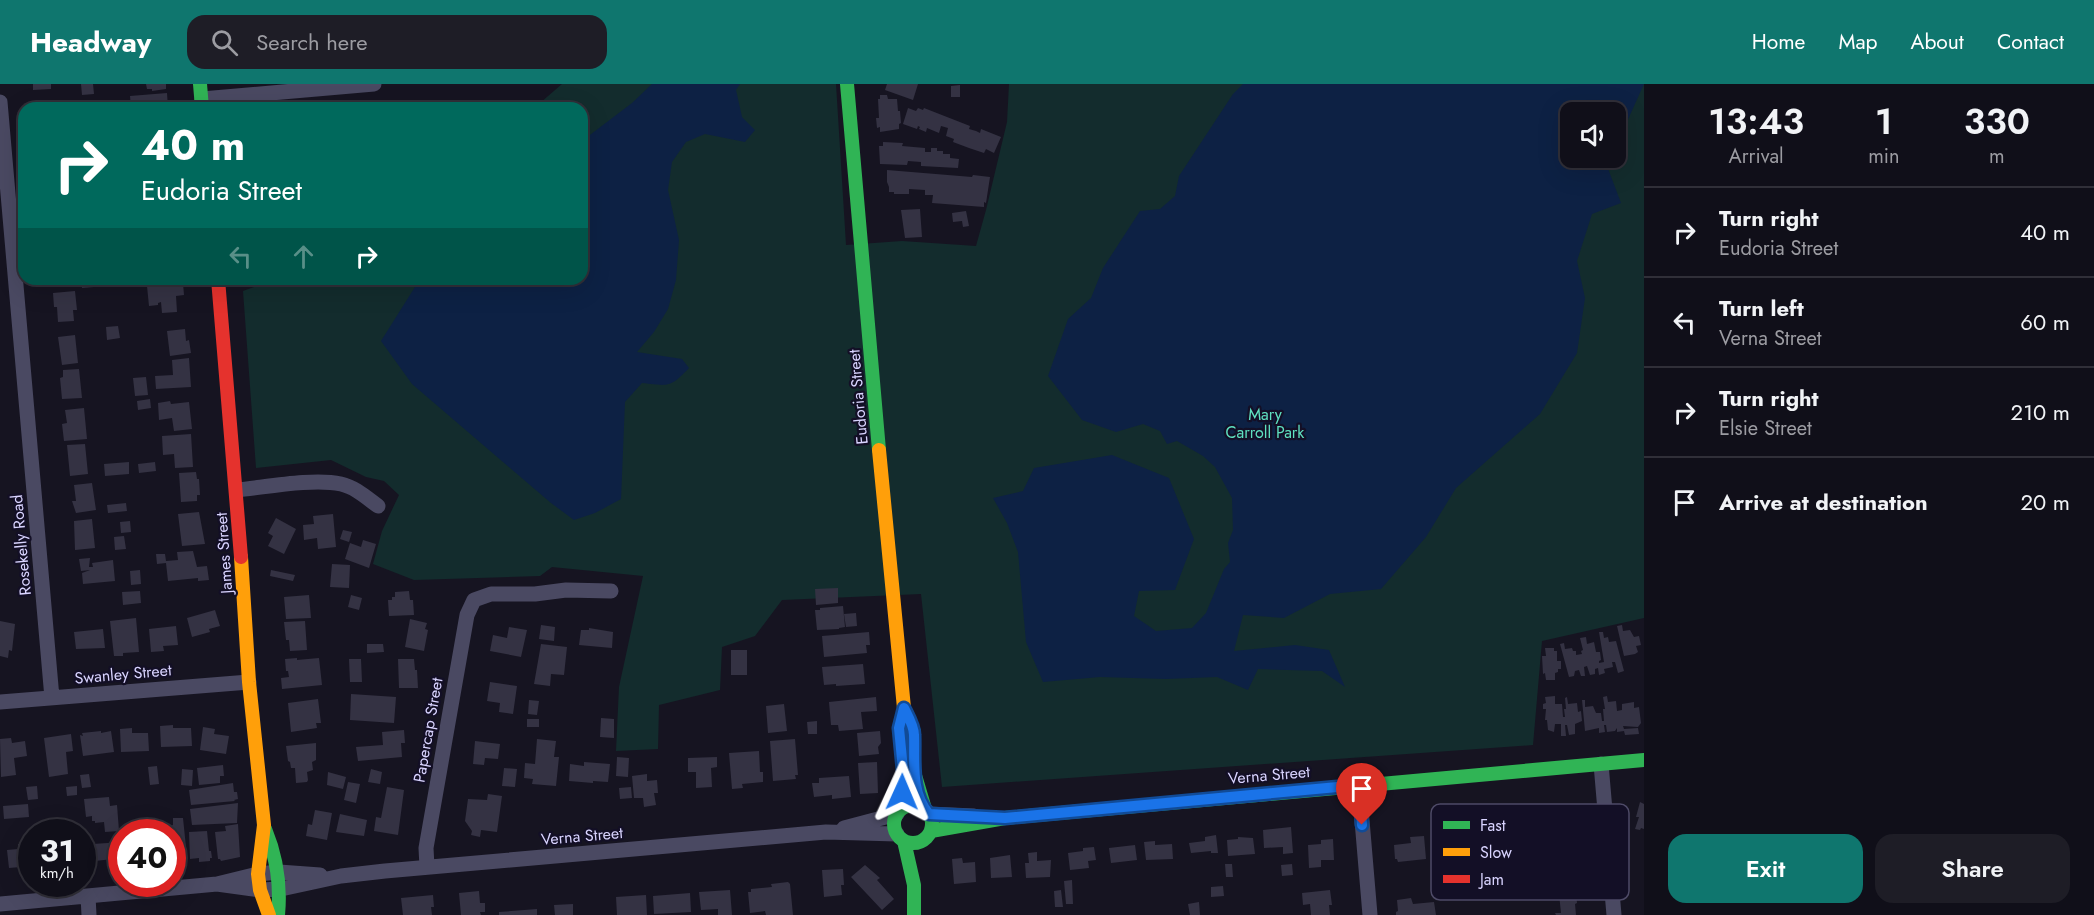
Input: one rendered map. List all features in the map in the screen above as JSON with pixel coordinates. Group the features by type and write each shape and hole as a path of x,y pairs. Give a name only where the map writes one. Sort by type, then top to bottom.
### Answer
{"street":[{"path":"202,97 374,84"},
{"name":"Eudoria Street","path":"847,84 890,576 904,708 914,732 914,772 927,811"},
{"name":"Rosekelly Road","path":"0,102 52,698"},
{"name":"James Street","path":"219,285 237,490 249,682 264,825 258,874 260,890 269,915"},
{"path":"237,490 322,482 342,484 354,489 378,506"},
{"name":"Papercap Street","path":"427,867 426,848 467,615 474,600 491,594 535,594 566,590 611,591"},
{"name":"Swanley Street","path":"0,702 249,682"},
{"name":"Eudoria Street","path":"898,813 903,789 899,728 904,708"},
{"name":"Verna Street","path":"927,836 1005,818 1644,760"},
{"path":"1601,764 1604,804"},
{"path":"1359,785 1370,915"},
{"path":"914,915 915,885 901,837 894,827 898,813 906,806 916,805 927,811 932,822 927,836 924,862 928,915"},
{"name":"Verna Street","path":"927,811 1005,818"},
{"name":"Verna Street","path":"826,832 898,813"},
{"name":"James Street","path":"264,825 279,872 281,889 278,915"},
{"name":"Verna Street","path":"217,884 260,890 281,889 341,876 427,867 826,832 901,837"},
{"path":"901,837 914,843 927,836"},
{"name":"Verna Street","path":"96,895 217,884 258,874 279,872 341,876"},
{"name":"Verna Street","path":"0,904 77,897"},
{"path":"88,897 89,915"},
{"path":"1613,900 1614,915"}],"green space":[{"name":"Mary Carroll Park","path":"562,84 836,84 846,245 902,241 976,246 1007,122 1009,84 1644,84 1644,618 1542,641 1533,745 942,787 921,594 782,600 755,636 722,647 720,690 659,705 658,749 616,751 619,687 643,576 552,567 540,576 414,580 373,564 382,531 399,495 384,481 366,477 331,460 256,468 243,291 260,285 588,285 588,102 541,102"}],"water":[{"path":"652,84 740,84 736,90 742,117 755,130 745,142 705,134 686,142 672,162 668,190 679,240 676,280 668,309 654,332 637,352 682,359 689,368 668,384 642,383 625,402 621,499 595,513 574,520 412,384 381,341 416,285 588,285 588,136 632,103"},
{"path":"1243,84 1644,84 1626,124 1626,102 1560,102 1560,168 1608,168 1621,203 1592,214 1577,261 1585,298 1577,353 1540,414 1456,488 1426,537 1381,589 1330,594 1284,618 1243,615 1234,651 1295,645 1329,650 1345,687 1322,671 1258,669 1248,690 1217,677 1166,679 1100,677 1043,682 1026,642 1018,552 1007,523 993,498 1023,491 1034,468 1112,455 1169,478 1194,539 1175,590 1139,591 1134,616 1156,631 1192,628 1206,613 1224,569 1230,562 1228,543 1233,530 1232,498 1215,467 1203,456 1177,441 1167,444 1160,431 1143,424 1116,432 1082,420 1048,376 1068,319 1091,298 1103,268 1140,211 1160,209 1175,196 1179,176 1233,94"}],"building":[{"path":"33,84 51,84 51,89 33,90"},
{"path":"81,84 93,84 94,94 82,95"},
{"path":"146,84 166,84 166,89 152,91 152,89 147,89"},
{"path":"887,84 918,84 913,100 885,90"},
{"path":"960,85 960,97 951,97 951,86"},
{"path":"167,93 168,102 130,102 130,96"},
{"path":"880,95 887,95 888,99 897,99 901,123 899,129 880,132 880,127 877,128 876,118 879,118 878,99"},
{"path":"908,108 916,111 918,108 923,110 924,108 970,126 969,129 980,133 981,129 1001,137 994,153 986,149 984,153 953,142 954,139 946,136 948,128 941,126 939,133 927,128 926,132 918,126 917,129 903,124"},
{"path":"883,142 903,143 902,146 925,148 925,152 931,152 931,148 937,148 937,151 943,151 943,154 950,154 950,158 959,159 958,168 921,166 921,162 908,161 907,165 880,164 879,146 883,146"},
{"path":"887,170 990,177 986,203 984,202 984,207 932,203 933,195 925,195 925,190 909,189 909,194 894,194 894,192 889,192"},
{"path":"920,209 922,237 905,238 901,210"},
{"path":"966,211 969,226 963,227 962,221 953,222 952,213"},
{"path":"82,285 94,285 94,287 82,288"},
{"path":"183,285 184,295 176,296 177,312 162,313 161,302 158,305 149,306 147,286"},
{"path":"75,291 77,310 73,310 74,321 58,322 53,293"},
{"path":"118,326 120,338 107,340 106,327"},
{"path":"185,329 186,341 189,340 191,353 170,356 167,331"},
{"path":"75,335 78,363 62,365 58,337"},
{"path":"189,358 191,387 156,389 155,376 173,375 172,360"},
{"path":"79,369 82,398 62,399 60,378 63,377 63,370"},
{"path":"146,377 148,395 135,396 133,378"},
{"path":"150,399 151,408 138,410 137,401"},
{"path":"170,401 171,404 189,402 192,429 174,431 172,418 159,420 158,403"},
{"path":"84,408 87,439 64,441 62,424 67,423 65,410"},
{"path":"191,434 193,467 175,468 174,454 163,455 162,436"},
{"path":"85,444 88,474 70,476 67,445"},
{"path":"129,462 129,474 105,476 104,464"},
{"path":"155,462 156,471 139,473 138,464"},
{"path":"196,472 200,495 197,495 197,501 181,502 179,473"},
{"path":"92,483 96,510 76,513 72,501 76,501 74,485"},
{"path":"126,503 127,511 108,513 107,505"},
{"path":"199,512 205,544 182,546 178,514"},
{"path":"333,514 336,547 318,549 317,538 304,540 303,525 314,524 313,516"},
{"path":"276,518 296,529 284,554 268,546 273,536 268,533"},
{"path":"92,519 95,548 75,550 74,521"},
{"path":"130,521 131,532 121,533 120,522"},
{"path":"343,530 352,532 349,542 340,539"},
{"path":"124,536 126,549 115,550 114,537"},
{"path":"363,540 376,544 369,568 345,559 350,543 361,547"},
{"path":"193,551 197,567 207,566 209,580 198,581 198,578 168,581 166,563 157,564 156,554 165,554 166,561 178,560 177,552"},
{"path":"90,558 89,567 93,567 92,563 113,560 115,581 83,584 82,573 90,570 81,571 79,559"},
{"path":"332,564 350,565 349,588 330,587"},
{"path":"140,570 141,584 131,585 130,571"},
{"path":"271,570 295,575 293,581 270,576"},
{"path":"838,588 838,603 816,605 815,589"},
{"path":"140,591 141,603 123,605 122,592"},
{"path":"409,591 410,600 413,600 414,615 389,616 388,600 395,597 395,592"},
{"path":"309,595 311,618 286,619 284,597"},
{"path":"351,595 362,598 359,610 348,607"},
{"path":"843,606 845,627 817,630 815,610"},
{"path":"215,610 220,626 209,629 210,632 192,637 187,618"},
{"path":"856,613 857,626 846,627 844,614"},
{"path":"136,618 139,652 114,656 110,621"},
{"path":"410,619 427,623 424,651 405,647"},
{"path":"0,621 15,624 12,651 9,650 8,658 0,656"},
{"path":"305,621 307,650 290,651 284,622"},
{"path":"541,625 555,627 554,641 539,639"},
{"path":"1622,625 1623,631 1630,630 1634,637 1639,636 1641,645 1636,646 1638,652 1635,654 1624,656 1617,626"},
{"path":"176,626 178,645 163,646 164,651 151,652 149,629"},
{"path":"509,627 527,630 521,657 490,651 493,635 507,638"},
{"path":"589,628 613,632 612,648 579,645 581,630 589,630"},
{"path":"103,629 105,648 76,649 74,632"},
{"path":"869,632 870,645 866,645 867,653 824,657 822,636"},
{"path":"1599,632 1603,632 1604,638 1608,637 1609,642 1616,641 1624,671 1618,673 1615,662 1612,662 1613,667 1604,669 1605,673 1599,675 1598,668 1595,669 1595,674 1590,675 1587,666 1584,667 1585,676 1581,676 1579,670 1575,671 1574,676 1569,677 1560,644 1564,643 1565,649 1572,648 1576,651 1576,655 1582,654 1580,638 1586,637 1587,644 1594,642 1596,652 1600,652 1599,663 1604,662"},
{"path":"367,644 383,644 384,652 367,653"},
{"path":"541,644 567,647 564,675 551,674 550,686 534,684"},
{"path":"1545,648 1554,648 1554,651 1557,651 1557,661 1561,661 1561,669 1555,673 1555,680 1546,680 1545,673 1543,674 1542,656 1546,656"},
{"path":"731,650 747,650 747,675 731,675"},
{"path":"297,658 297,660 319,658 322,685 282,689 281,678 289,677 285,659"},
{"path":"349,659 361,659 362,682 350,682"},
{"path":"398,659 414,659 418,688 399,688"},
{"path":"863,664 865,684 824,685 822,667"},
{"path":"490,682 517,686 513,714 499,712 500,703 487,701"},
{"path":"351,694 396,697 394,723 350,720"},
{"path":"1555,696 1555,704 1562,704 1563,717 1565,717 1564,709 1566,709 1565,698 1567,697 1568,704 1577,703 1582,721 1575,724 1575,734 1569,735 1567,725 1565,725 1566,736 1561,736 1561,724 1555,724 1554,732 1548,730 1547,720 1545,720 1546,709 1543,709 1543,704 1546,703 1545,697"},
{"path":"1607,696 1608,702 1616,701 1617,711 1622,710 1622,704 1634,702 1634,708 1639,707 1641,723 1638,727 1623,726 1624,729 1638,728 1639,734 1625,735 1624,731 1617,732 1617,728 1615,731 1607,732 1606,725 1604,725 1605,732 1599,733 1599,728 1585,731 1582,700 1585,700 1585,707 1593,706 1596,713 1601,713 1602,721 1604,721 1603,697"},
{"path":"876,697 877,711 861,712 863,729 839,731 838,725 831,725 829,702"},
{"path":"318,699 321,723 316,723 317,728 291,732 288,703"},
{"path":"529,700 539,701 537,715 528,714"},
{"path":"784,704 787,731 768,733 766,706"},
{"path":"601,718 614,719 614,738 600,737"},
{"path":"527,719 539,719 539,727 527,727"},
{"path":"817,721 817,734 808,734 807,722"},
{"path":"173,725 173,728 191,728 192,746 161,747 160,726"},
{"path":"203,727 215,729 214,734 229,736 226,754 200,750"},
{"path":"132,728 132,733 148,733 149,751 121,752 120,729"},
{"path":"404,730 405,743 401,743 402,757 358,761 356,747 383,745 382,732"},
{"path":"101,731 101,733 111,731 114,752 83,756 80,735"},
{"path":"880,731 879,754 859,756 857,733"},
{"path":"71,734 73,751 66,752 68,774 49,777 44,738"},
{"path":"11,738 12,743 25,741 27,756 14,758 16,775 1,777 0,739"},
{"path":"537,739 556,741 554,757 559,757 556,786 532,784 533,779 524,778 525,763 535,764"},
{"path":"795,739 798,775 795,775 796,779 773,781 770,741"},
{"path":"475,741 500,744 498,759 485,758 484,765 473,764"},
{"path":"316,743 316,760 312,762 313,770 307,772 307,782 296,783 295,768 291,768 288,761 286,746"},
{"path":"759,751 763,782 742,784 743,788 732,789 729,753"},
{"path":"617,757 629,758 628,777 616,776"},
{"path":"717,757 717,767 711,768 712,787 696,788 696,772 688,772 688,758"},
{"path":"584,762 610,764 608,782 569,781 570,764 584,766"},
{"path":"877,762 878,793 860,794 858,763"},
{"path":"223,765 224,776 220,776 220,783 199,785 197,768"},
{"path":"157,766 159,784 150,785 148,767"},
{"path":"504,768 517,769 515,787 502,786"},
{"path":"182,769 193,770 192,786 181,785"},
{"path":"371,769 382,772 380,784 368,782"},
{"path":"328,772 346,777 343,789 327,785"},
{"path":"89,774 91,787 82,788 80,775"},
{"path":"647,774 647,781 657,780 658,793 654,793 656,805 644,807 643,798 634,798 632,776"},
{"path":"849,776 851,797 832,799 832,795 814,797 812,783 819,783 819,778"},
{"path":"348,782 360,784 356,803 344,800"},
{"path":"233,783 238,799 235,801 191,805 189,790"},
{"path":"37,786 38,799 28,800 26,787"},
{"path":"77,786 77,795 67,796 66,787"},
{"path":"387,787 404,790 398,835 374,831 376,817 381,818"},
{"path":"631,787 632,798 620,799 619,788"},
{"path":"488,794 502,796 497,832 481,830 480,837 471,835 472,831 465,821 468,799 487,800"},
{"path":"109,797 110,806 117,805 118,819 108,819 108,832 105,832 104,822 96,823 96,819 92,819 92,816 86,817 84,799"},
{"path":"1640,802 1644,804 1644,829 1640,830 1635,829"},
{"path":"238,803 237,823 192,825 190,809"},
{"path":"28,804 29,817 4,819 3,806"},
{"path":"315,810 332,813 327,840 306,836 308,824 312,825"},
{"path":"340,814 367,820 364,836 336,832"},
{"path":"238,824 240,857 221,861 218,859 215,832 226,831 225,826"},
{"path":"1291,827 1293,853 1283,854 1283,847 1264,848 1263,830"},
{"path":"207,831 212,858 210,861 199,862 199,858 190,859 189,832"},
{"path":"1216,835 1218,853 1211,853 1211,851 1191,853 1189,843 1205,841 1205,837"},
{"path":"1424,836 1426,859 1398,862 1395,859 1394,845 1411,843 1410,837"},
{"path":"1238,837 1253,838 1255,854 1228,856 1227,840 1238,839"},
{"path":"1333,839 1334,860 1321,860 1321,867 1309,868 1308,845 1321,844 1321,840"},
{"path":"1155,841 1155,845 1172,844 1173,859 1146,860 1144,842"},
{"path":"108,843 108,860 96,861 96,844"},
{"path":"1135,845 1137,860 1111,863 1109,848"},
{"path":"1094,847 1096,860 1088,861 1089,868 1070,870 1068,853"},
{"path":"18,849 18,867 9,868 7,850"},
{"path":"1037,852 1037,861 1051,860 1050,877 1026,878 1025,863 1029,863 1028,853"},
{"path":"1010,855 1012,877 991,878 990,858"},
{"path":"962,858 963,863 975,862 976,882 954,884 952,859"},
{"path":"1225,864 1232,864 1233,877 1226,877"},
{"path":"1292,864 1293,875 1282,876 1281,865"},
{"path":"865,865 880,878 877,880 894,899 882,910 851,877"},
{"path":"843,869 842,895 824,897 822,870"},
{"path":"1072,880 1073,904 1066,904 1064,881"},
{"path":"788,882 793,915 766,915 765,911 750,913 748,892 751,892 751,889 772,887 771,884"},
{"path":"1223,886 1224,896 1211,897 1211,887"},
{"path":"730,890 732,915 718,915 718,909 701,910 699,892"},
{"path":"1061,890 1063,907 1055,907 1054,891"},
{"path":"1330,890 1332,905 1329,905 1330,915 1311,915 1310,904 1303,905 1302,893"},
{"path":"479,891 480,903 485,903 485,912 480,912 481,915 461,915 459,893"},
{"path":"690,893 691,912 654,914 653,896"},
{"path":"433,895 432,915 403,915 401,898"},
{"path":"646,895 647,915 617,915 616,897"},
{"path":"1411,898 1413,904 1434,902 1436,915 1396,915 1397,900"},
{"path":"1560,900 1577,900 1576,915 1556,915 1555,913 1561,913"},
{"path":"1199,902 1200,915 1190,915 1188,904"},
{"path":"573,904 573,915 555,915 554,905"},
{"path":"537,909 537,915 499,915 499,912"}],"traffic: fast":[{"path":"200,84 202,102"},
{"path":"847,84 879,450"},
{"path":"907,715 914,732 914,772 925,809"},
{"path":"931,831 1005,818 1644,760"},
{"path":"913,805 926,811 932,824 926,837 913,843 900,837 894,824 900,811 913,805"},
{"path":"265,829 273,850 277,871 278,915"},
{"path":"904,841 914,885 914,915"}],"traffic: slow":[{"path":"879,450 904,708 907,715"},
{"path":"241,557 249,682 264,825 258,874 260,890 269,915"}],"traffic: jam":[{"path":"218,285 241,557"}],"route":[{"path":"902,792 904,780 899,728 904,708 914,732 916,784 929,814 1005,818 1359,785 1362,825"}]}
